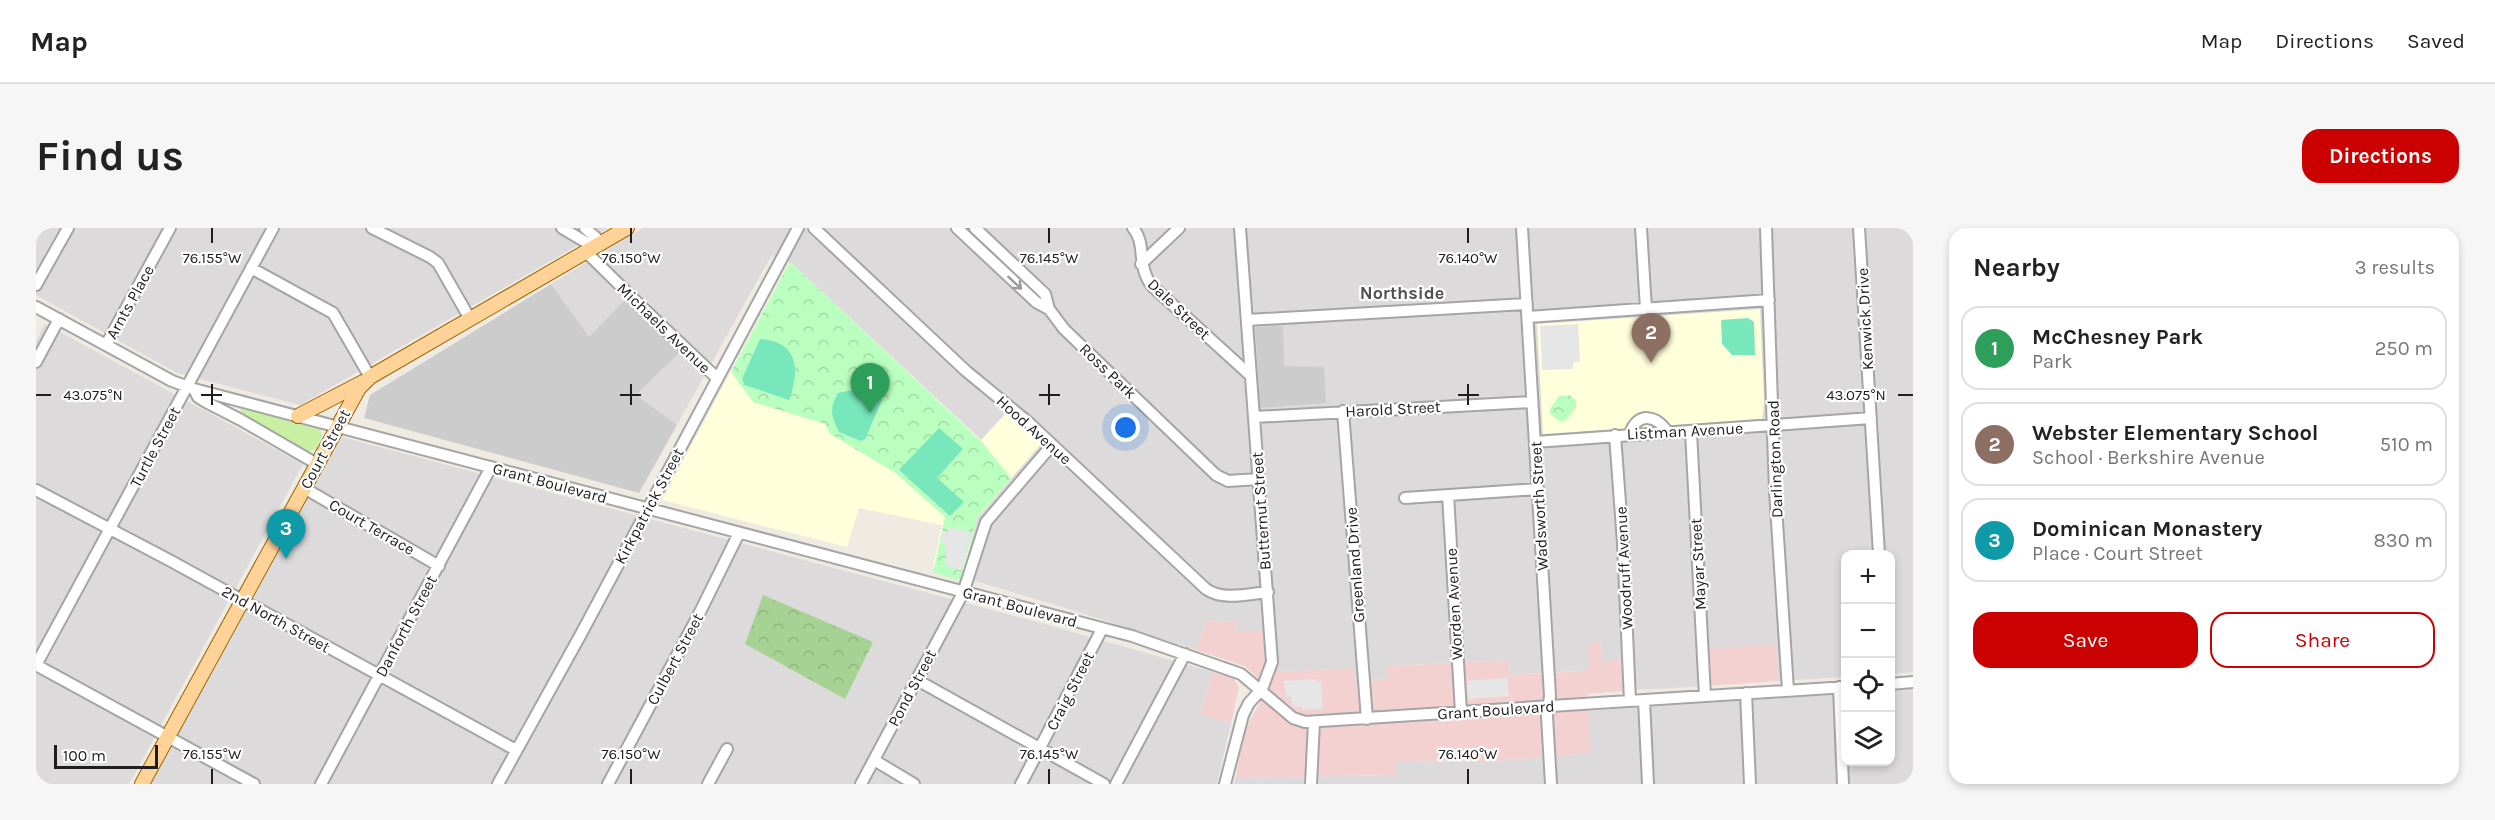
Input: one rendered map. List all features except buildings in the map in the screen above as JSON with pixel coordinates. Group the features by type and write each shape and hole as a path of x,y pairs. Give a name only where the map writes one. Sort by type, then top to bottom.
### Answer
{"main road":[{"name":"Court Street","path":"142,784 348,405 368,379 627,228"},
{"path":"298,416 368,379"}],"street":[{"path":"36,285 68,228"},
{"name":"Arnts Place","path":"106,345 170,228"},
{"name":"Turtle Street","path":"36,665 191,388 273,228"},
{"path":"372,228 438,263 470,319"},
{"path":"562,228 594,247"},
{"path":"585,228 594,247"},
{"name":"Kirkpatrick Street","path":"498,784 798,228"},
{"name":"Hood Avenue","path":"814,228 966,371 1010,405 1215,595 1268,592"},
{"name":"Ross Park","path":"957,228 1036,302 1049,309"},
{"name":"Ross Park","path":"975,228 1045,294 1049,309 1064,329 1216,475 1228,481 1258,479"},
{"name":"Dale Street","path":"1133,228 1140,242 1143,273 1152,286 1251,376"},
{"path":"1141,264 1179,228"},
{"name":"Butternut Street","path":"1225,784 1243,715 1249,703 1262,689 1272,662 1240,228"},
{"name":"Wadsworth Street","path":"1522,228 1538,489 1551,784"},
{"path":"1641,228 1646,309"},
{"path":"1766,228 1777,228"},
{"name":"Darlington Road","path":"1766,228 1773,426 1788,690"},
{"name":"Kenwick Drive","path":"1860,228 1879,550"},
{"name":"Michaels Avenue","path":"594,247 643,308 717,378"},
{"path":"251,268 333,313 368,379"},
{"path":"1527,317 1769,300"},
{"path":"1247,320 1527,304"},
{"name":"Grant Boulevard","path":"36,307 172,381 191,388 1102,629 1233,671 1262,689 1293,718 1314,722 1841,687"},
{"path":"36,362 58,319"},
{"name":"Grant Boulevard","path":"191,388 198,397 206,402 317,464"},
{"path":"239,401 237,414 241,420"},
{"name":"Harold Street","path":"1254,417 1532,402"},
{"name":"Greenland Drive","path":"1343,411 1367,719"},
{"name":"Listman Avenue","path":"1535,442 1870,418"},
{"name":"Mayar Street","path":"1691,432 1705,696"},
{"name":"Woodruff Avenue","path":"1615,435 1623,543 1630,701"},
{"name":"Pond Street","path":"861,784 963,593 980,538 990,515 1052,445"},
{"name":"Danforth Street","path":"321,784 491,467"},
{"name":"Court Terrace","path":"304,488 439,566"},
{"path":"1405,498 1538,489"},
{"name":"2nd North Street","path":"36,490 243,600 516,750"},
{"name":"Worden Avenue","path":"1448,495 1461,712"},
{"name":"Culbert Street","path":"608,784 698,616 739,533"},
{"name":"Craig Street","path":"1021,784 1102,629"},
{"path":"1116,784 1185,654"},
{"path":"36,665 254,784"},
{"path":"916,680 1104,784"},
{"path":"1895,684 1913,682"},
{"path":"1746,693 1750,784"},
{"path":"1644,700 1648,784"},
{"path":"1842,712 1843,784"},
{"path":"1311,784 1314,722"},
{"path":"708,784 727,749"},
{"path":"874,760 914,784"}],"shaded area":[{"path":"36,228 608,228 300,405 177,373 36,295"},
{"path":"643,228 1913,228 1913,672 1895,674 1895,550 1841,550 1841,677 1778,681 1776,644 1708,686 1635,690 1632,659 1602,661 1600,642 1590,670 1510,675 1509,660 1388,666 1389,679 1355,681 1353,668 1277,672 1236,631 1235,621 1206,622 1196,650 962,577 977,518 1041,444 981,441 790,262 771,256 677,425 635,396 680,352 589,338 551,284"},
{"path":"790,262 981,440 1007,412 1041,444 977,518 962,577 933,568 942,525 859,508 847,547 662,500"},
{"path":"551,284 589,337 625,300 680,352 636,395 677,425 639,493 364,418 370,395"},
{"path":"1760,309 1764,402 1762,419 1543,434 1537,324"},
{"path":"1664,322 1667,334 1665,342 1636,344 1635,323"},
{"path":"45,324 303,464 129,784 36,784 36,341"},
{"path":"1578,324 1580,362 1573,362 1573,369 1542,370 1540,326"},
{"path":"1283,326 1284,366 1324,367 1326,403 1260,408 1255,327"},
{"path":"342,437 1037,622 1213,672 1200,714 1231,723 1217,784 151,784"},
{"path":"949,527 971,532 962,571 946,566 946,547 941,540 943,531 948,532"},
{"path":"1235,621 1236,631 1275,630 1277,672 1354,668 1355,681 1388,679 1388,666 1509,660 1510,675 1589,670 1588,643 1600,642 1602,661 1632,659 1635,690 1587,694 1591,753 1493,761 1396,762 1396,775 1236,778 1241,744 1247,726 1268,688 1245,666 1196,650 1206,622"},
{"path":"1776,644 1778,681 1708,686 1706,649"},
{"path":"1213,672 1233,678 1239,687 1231,723 1200,714"},
{"path":"1507,678 1509,696 1468,699 1467,681"},
{"path":"1316,679 1317,682 1321,681 1323,708 1302,710 1302,706 1295,707 1291,697 1286,697 1284,681"},
{"path":"1913,689 1913,784 1234,784 1235,778 1396,775 1396,762 1493,761 1590,753 1588,711 1841,694 1841,766 1895,766 1895,691"}],"green space":[{"path":"790,262 981,441 1011,478 977,518 960,580 933,573 945,517 894,472 830,434 825,424 753,402 731,372"},
{"path":"1748,318 1754,322 1755,355 1732,355 1722,344 1721,320"},
{"path":"760,339 783,345 793,359 795,379 789,400 745,385 742,379"},
{"path":"857,389 871,391 882,400 865,439 861,441 839,432 832,412 838,393"},
{"path":"1570,395 1576,401 1576,408 1565,421 1561,422 1550,414 1550,409 1559,396"},
{"path":"241,408 319,427 322,436 316,449 308,452 241,415"},
{"path":"939,428 963,449 937,478 964,502 950,516 899,470"},
{"path":"763,595 873,642 845,699 745,644"}],"place":[{"name":"Webster Elementary School","path":"1651,363"},
{"name":"McChesney Park","path":"870,413"},
{"name":"Dominican Monastery","path":"286,559"}],"district":[{"name":"Northside","path":"1402,293"}]}
